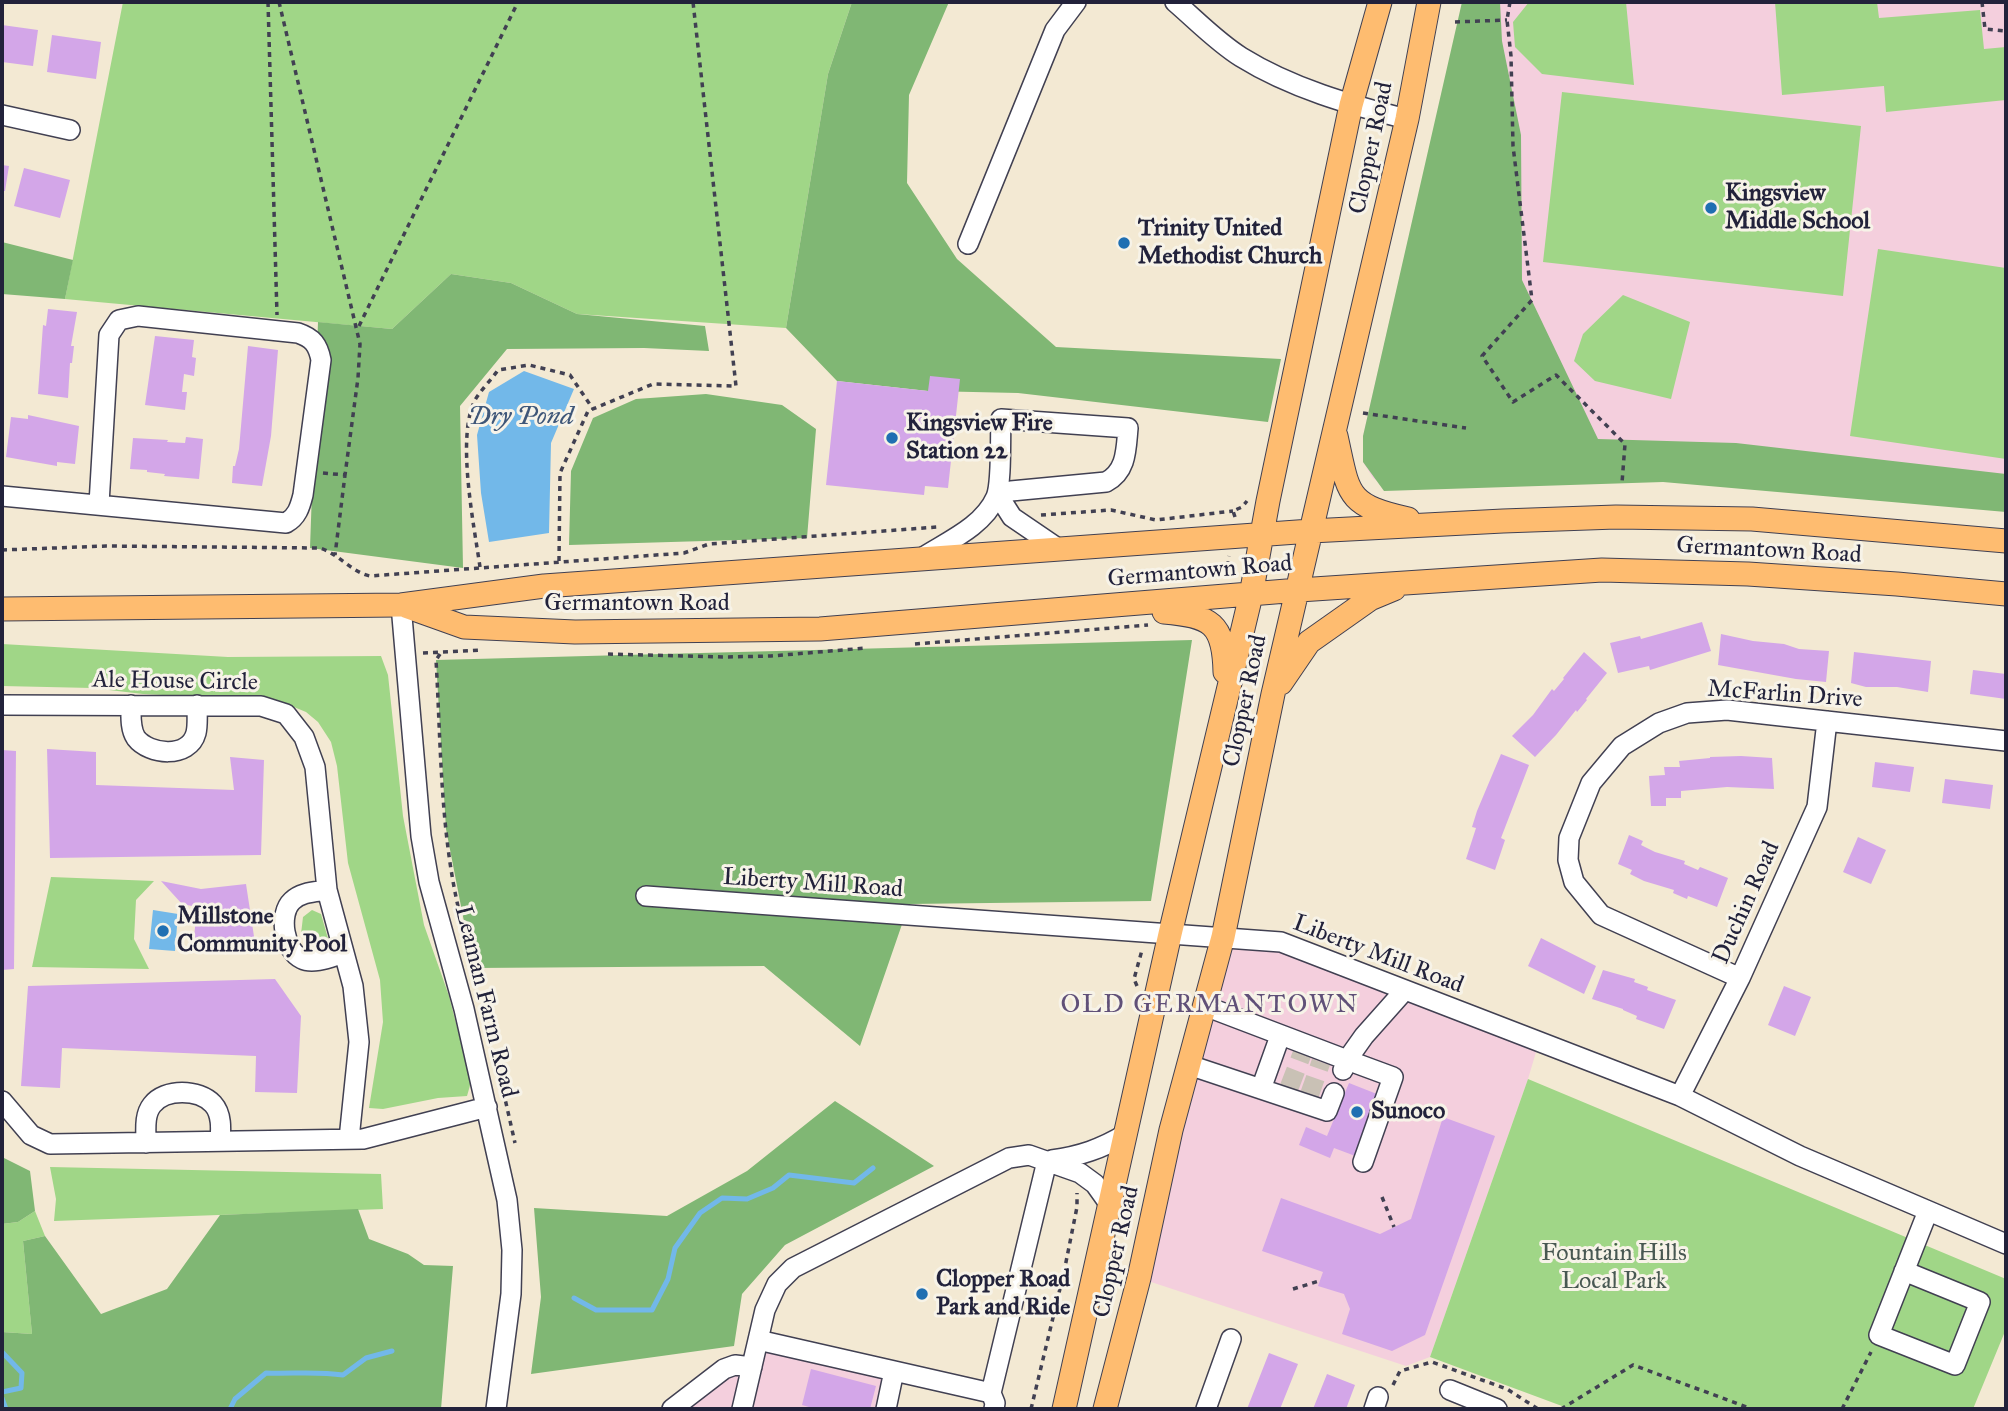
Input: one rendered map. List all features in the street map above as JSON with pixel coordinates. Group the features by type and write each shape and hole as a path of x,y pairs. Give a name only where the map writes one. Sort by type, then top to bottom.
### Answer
{"main road":[{"name":"Clopper Road","path":"1064,1409 1170,934 1251,594 1351,105 1380,2"},
{"name":"Clopper Road","path":"1105,1409 1139,1278 1171,1130 1223,937 1273,694 1407,119 1429,2"},
{"path":"1335,428 1346,481 1357,501 1378,512 1435,524"},
{"name":"Germantown Road","path":"2,609 401,605 544,586 1059,550 1234,527 1261,535 1435,524 1616,517 1752,519 2006,541"},
{"name":"Germantown Road","path":"401,605 464,627 575,632 820,629 1298,590 1602,570 1748,574 2006,594"},
{"path":"1273,694 1309,642 1370,598 1410,582"},
{"path":"1108,606 1195,615 1217,629 1224,649 1225,700"}],"street":[{"path":"968,244 1055,30 1068,9 1076,2"},
{"path":"1175,2 1240,57 1282,79 1351,105 1407,119"},
{"path":"2,116 69,130"},
{"path":"2,496 286,523 292,520 299,509 321,360 319,349 306,336 277,331 138,316 119,320 110,335 99,504"},
{"path":"920,559 972,527 998,495 1011,491 1106,482 1114,478 1125,460 1128,428 1001,419 998,495 1009,513 1020,523 1059,550"},
{"name":"Leaman Farm Road","path":"401,605 425,859 432,895 464,1009 507,1200 512,1250 511,1294 496,1409"},
{"name":"Ale House Circle","path":"2,705 261,706 286,713 304,737 315,767 327,890 353,986 359,1042 349,1139"},
{"path":"131,705 135,737 148,749 165,752 178,751 191,743 196,733 197,705"},
{"name":"McFarlin Drive","path":"1741,978 1601,915 1574,882 1568,860 1569,838 1591,783 1622,746 1659,723 1686,713 1727,710 2006,741"},
{"name":"Duchin Road","path":"1680,1096 1741,978 1817,807 1827,721"},
{"path":"327,890 302,894 289,903 285,919 286,936 292,950 302,960 314,961 344,953"},
{"name":"Liberty Mill Road","path":"646,896 1281,942 1680,1096 1800,1156 2006,1244"},
{"path":"1345,1066 1364,1036 1404,991"},
{"path":"1205,1006 1345,1066 1393,1077 1363,1162"},
{"path":"1261,1089 1280,1036"},
{"path":"1189,1065 1261,1089 1287,1093 1326,1111 1334,1093"},
{"path":"146,1143 146,1116 153,1103 167,1094 184,1093 201,1096 214,1105 221,1121 220,1141"},
{"path":"2,1101 31,1135 50,1144 363,1139 487,1107"},
{"path":"1047,1161 1080,1156 1103,1148 1126,1134"},
{"path":"742,1409 765,1310 777,1284 793,1268 1009,1158 1029,1155 1080,1173 1095,1184 1110,1205"},
{"path":"758,1340 894,1371 992,1401 1047,1161"},
{"path":"1904,1271 1980,1301 1955,1366 1879,1335 1904,1271 1928,1211"},
{"path":"1206,1409 1231,1339"},
{"path":"672,1409 724,1369 735,1365 752,1367"},
{"path":"886,1409 894,1371"},
{"path":"1450,1390 1497,1409"}],"path":[{"path":"268,2 277,331"},
{"path":"279,2 360,344 359,378 335,555"},
{"path":"359,326 518,2"},
{"path":"559,561 560,473 588,411 653,384 736,386 693,2"},
{"path":"1510,2 1507,20 1511,55 1513,146 1532,300 1482,356 1513,401 1556,375 1626,444 1622,482"},
{"path":"1982,2 1985,29 2006,31"},
{"path":"1455,22 1507,20"},
{"path":"480,567 470,496 466,431 475,401 498,370 529,365 570,375 593,409"},
{"path":"1363,413 1466,428"},
{"path":"306,472 345,475"},
{"path":"1009,513 1025,508 1030,513 1041,515 1111,510 1156,520 1233,511"},
{"path":"2,550 214,545 320,548 363,575 370,576 684,553 709,544 942,527"},
{"path":"1223,597 1234,527"},
{"path":"1382,1198 1394,1227"},
{"path":"1293,1289 1319,1281"},
{"path":"1036,1305 1055,1309"},
{"path":"1842,1409 1879,1335"},
{"path":"1561,1409 1633,1365 1752,1409"}],"shaded area":[{"name":"Kingsview Middle School","path":"1463,2 2006,2 2006,509 1721,479 1380,483 1373,478 1363,462 1363,436"},
{"path":"1223,937 1281,942 1539,1042 1430,1357 1406,1366 1139,1278"},
{"path":"758,1340 894,1371 886,1409 672,1409 724,1369 752,1367"}],"green space":[{"path":"123,2 852,2 828,74 786,328 577,314 511,283 451,274 392,329 65,299"},
{"path":"852,2 949,2 909,95 907,183 957,259 1056,347 1281,359 1268,422 1018,393 928,391 837,381 786,328 828,74"},
{"path":"1462,2 1500,2 1502,41 1521,135 1522,280 1598,439 1736,443 2006,474 2006,512 1663,482 1384,491 1363,462 1363,436"},
{"path":"1529,2 1626,2 1634,85 1542,74 1515,47 1513,22"},
{"path":"1775,2 1877,2 1879,18 1980,10 1984,49 2006,47 2006,100 1886,112 1884,86 1782,95"},
{"path":"1562,92 1861,126 1843,296 1543,262"},
{"path":"2,242 73,260 65,299 2,294"},
{"path":"1878,249 2006,268 2006,459 1850,436"},
{"path":"451,274 511,283 577,314 705,326 709,351 644,348 507,349 460,406 463,568 310,548 318,322 392,329"},
{"path":"1623,295 1690,322 1671,399 1595,381 1574,361 1583,334"},
{"path":"706,394 782,405 816,429 807,538 569,545 571,471 593,418 636,399"},
{"path":"1192,640 1151,901 909,904 860,1046 764,966 473,968 446,829 436,660"},
{"path":"2,644 228,657 381,656 388,675 403,816 424,925 449,996 471,1082 467,1096 438,1098 383,1109 369,1108 383,1022 380,980 348,863 337,766 331,742 318,722 306,712 277,700 143,694 92,688 2,686"},
{"path":"51,877 154,881 136,900 134,939 149,969 32,967"},
{"path":"312,910 321,914 329,942 319,949 301,934 303,917"},
{"name":"Fountain Hills Local Park","path":"1528,1079 2006,1279 2006,1329 1973,1409 1570,1409 1430,1357"},
{"path":"835,1101 934,1166 785,1245 742,1294 734,1346 531,1374 541,1297 534,1208 667,1216 747,1171"},
{"path":"2,1157 30,1171 35,1211 18,1222 2,1224"},
{"path":"50,1167 381,1174 383,1209 54,1221 56,1199"},
{"path":"358,1209 369,1239 408,1254 424,1265 453,1266 441,1409 2,1409 2,1332 32,1334 23,1241 45,1236 101,1314 167,1289 220,1215"},
{"path":"35,1211 45,1236 23,1241 32,1334 2,1332 2,1224 18,1222"}],"water":[{"name":"Dry Pond","path":"524,371 574,389 551,443 549,533 489,542 481,493 477,435 489,392"},
{"name":"Millstone Community Pool","path":"153,910 178,914 175,951 149,949"}],"building":[{"path":"2,25 38,30 33,66 2,62"},
{"path":"52,35 101,42 96,79 47,72"},
{"path":"2,165 9,166 5,191 2,191"},
{"path":"24,168 70,180 60,218 14,206"},
{"path":"48,309 77,312 71,346 74,346 68,398 38,394 43,325 46,326"},
{"path":"155,336 194,340 194,376 184,374 182,392 187,392 185,410 145,405"},
{"path":"248,346 278,350 271,436 262,486 232,483 233,466 239,449"},
{"name":"Kingsview Fire Station 22","path":"930,376 960,379 948,488 925,486 924,495 826,485 837,381 928,391"},
{"path":"28,415 79,426 75,464 57,462 57,466 6,457 11,417 28,419"},
{"path":"186,437 203,439 199,479 130,469 133,438 185,443"},
{"path":"1702,622 1711,651 1650,670 1649,666 1618,673 1610,643 1640,636 1641,639"},
{"path":"1721,634 1799,649 1829,651 1826,682 1718,665"},
{"path":"1584,652 1607,673 1577,712 1576,710 1535,757 1512,736 1533,715 1552,689 1554,691"},
{"path":"1854,652 1931,661 1928,692 1897,687 1866,687 1851,683"},
{"path":"1973,670 2006,674 2006,699 1970,694"},
{"path":"47,749 96,752 96,785 234,790 230,757 264,760 261,855 50,858"},
{"path":"2,750 16,751 14,969 2,970"},
{"path":"1501,754 1529,765 1501,838 1505,840 1495,870 1466,859 1476,828 1472,827 1477,811"},
{"path":"1741,756 1772,758 1774,789 1727,787 1681,791 1681,798 1666,798 1666,806 1651,806 1649,776 1665,775 1664,767 1680,767 1679,761"},
{"path":"1875,762 1914,767 1910,792 1872,787"},
{"path":"1945,779 1993,785 1990,809 1942,803"},
{"path":"1629,835 1643,841 1641,845 1655,852 1685,861 1684,864 1698,870 1700,867 1728,878 1717,907 1688,896 1687,899 1673,893 1674,890 1630,874 1632,870 1618,864"},
{"path":"1858,837 1886,850 1871,884 1843,872"},
{"path":"161,881 201,889 246,884 255,943 238,951 193,948 197,907 182,904"},
{"path":"1541,938 1596,966 1584,994 1528,966"},
{"path":"1603,970 1635,979 1634,982 1648,987 1647,990 1676,1000 1664,1029 1636,1019 1637,1016 1623,1009 1592,999"},
{"path":"275,979 301,1016 297,1093 255,1092 256,1056 62,1048 60,1088 21,1086 28,986"},
{"path":"1784,986 1811,997 1795,1036 1768,1025"},
{"name":"Sunoco","path":"1349,1083 1382,1096 1358,1157 1334,1148 1330,1158 1299,1145 1306,1127 1327,1136"},
{"path":"1443,1117 1495,1136 1425,1335 1392,1351 1342,1334 1350,1309 1344,1294 1318,1286 1323,1272 1262,1251 1281,1198 1380,1234 1411,1219"},
{"path":"1269,1353 1298,1364 1280,1409 1247,1409"},
{"path":"811,1369 876,1386 870,1409 816,1409 802,1405"},
{"path":"1327,1374 1355,1385 1346,1409 1313,1409"}],"waterway":[{"path":"574,1298 596,1310 652,1310 668,1279 675,1248 700,1213 722,1198 747,1199 773,1188 789,1175 854,1183 873,1168"},
{"path":"230,1409 235,1399 266,1373 343,1375 366,1358 392,1351"},
{"path":"2,1352 22,1373 21,1388 2,1392"},
{"path":"2,1398 6,1409"}],"tunnel":[{"path":"1289,1088 1302,1054"},
{"path":"1309,1096 1321,1062"}],"place":[{"name":"Kingsview Middle School","path":"1711,208"},
{"name":"Trinity United Methodist Church","path":"1124,243"},
{"name":"Kingsview Fire Station 22","path":"892,438"},
{"name":"Millstone Community Pool","path":"163,931"},
{"name":"Sunoco","path":"1357,1112"},
{"name":"Clopper Road Park and Ride","path":"922,1294"}],"district":[{"name":"OLD GERMANTOWN","path":"1210,1006"}]}
